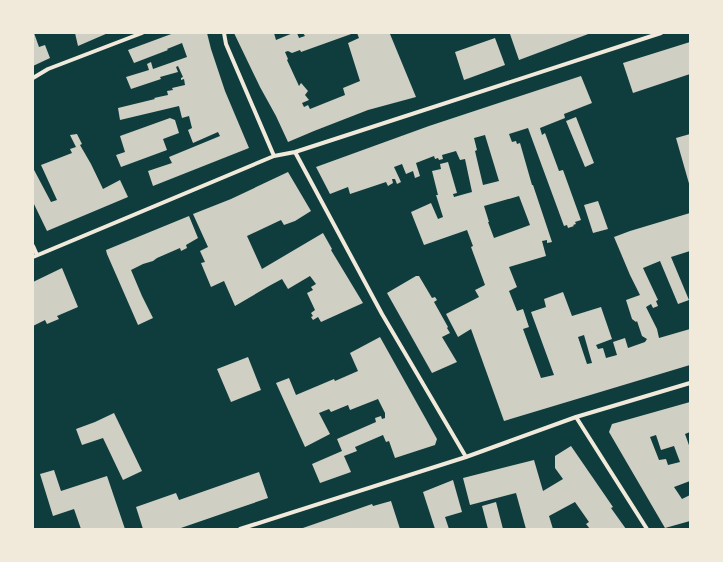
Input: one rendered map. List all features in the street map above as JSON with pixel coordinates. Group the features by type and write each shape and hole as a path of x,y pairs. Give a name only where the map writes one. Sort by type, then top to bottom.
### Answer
{"street":[{"path":"33,78 48,69 142,33"},
{"path":"224,33 226,44 274,156"},
{"path":"33,246 35,256 274,156 295,152 661,33"},
{"path":"295,152 379,309 466,457"},
{"path":"240,529 466,457 576,417 690,383"},
{"path":"576,417 647,529"}],"building":[{"path":"33,33 39,47 45,45 50,58 33,66"},
{"path":"75,33 108,33 78,46"},
{"path":"174,33 207,33 225,91 249,148 153,186 148,171 172,163 169,157 220,136 218,132 193,143 188,130 192,128 189,116 182,118 179,106 120,120 118,108 168,95 167,91 173,90 172,88 185,85 184,79 181,80 183,77 178,66 176,67 178,72 160,77 161,79 131,89 126,77 149,70 147,64 151,62 153,69 187,57 182,43 134,63 128,50"},
{"path":"234,33 274,33 276,40 293,33 297,33 299,38 305,36 303,33 354,33 301,52 300,50 292,53 288,51 285,52 299,86 301,83 308,91 305,95 309,100 302,103 304,107 308,105 310,109 345,95 343,88 360,81 348,43 359,38 357,33 389,33 416,97 368,110 288,142"},
{"path":"591,33 519,60 510,34"},
{"path":"495,38 505,65 464,80 455,52"},
{"path":"690,42 690,74 633,93 623,63"},
{"path":"581,76 592,103 564,114 565,118 540,128 542,135 545,133 559,171 563,170 581,220 575,222 576,224 573,225 574,226 568,228 567,225 564,226 528,128 509,134 512,142 516,141 517,144 520,143 532,185 552,242 547,243 547,240 542,241 546,256 509,267 517,287 509,291 517,311 523,309 529,327 523,329 541,378 554,375 531,312 546,307 544,299 563,292 572,316 601,307 612,339 596,345 598,349 603,348 606,358 617,355 613,342 625,338 628,348 645,342 647,339 642,336 637,321 636,322 632,319 626,300 640,295 614,237 690,213 690,251 671,257 689,300 678,304 660,261 643,268 658,300 656,301 658,306 653,308 651,304 646,307 657,329 659,338 690,329 690,365 504,421 471,329 458,337 446,314 479,297 475,290 485,285 471,247 473,246 467,230 424,245 411,212 431,203 438,219 443,217 436,195 438,195 432,171 441,169 440,164 448,162 457,193 453,194 454,197 472,192 465,159 460,160 456,151 442,155 443,159 439,160 438,158 435,159 434,156 416,163 420,176 415,178 413,171 406,174 402,164 394,167 401,182 397,184 395,179 392,179 393,183 388,186 386,182 350,194 348,187 330,194 316,167 429,126","holes":["485,135 499,181 483,185 475,151 477,150 474,138","519,196 530,225 494,238 484,206","584,335 592,363 587,364 578,337"]},
{"path":"576,117 594,163 585,167 566,121"},
{"path":"170,118 175,120 179,133 163,139 167,150 121,167 116,155 125,152 120,136"},
{"path":"77,134 82,144 80,145 103,189 120,180 128,197 47,231 33,202 33,168 51,202 57,200 41,165 72,153 70,149 76,147 70,135"},
{"path":"690,134 690,187 676,138"},
{"path":"288,172 311,211 295,221 284,225 281,220 247,236 262,269 323,233 332,249 331,250 363,303 321,322 318,317 313,320 311,317 313,316 311,313 315,310 307,293 313,290 311,287 316,284 310,276 288,289 282,279 235,306 224,281 211,287 201,263 205,262 200,251 208,247 193,214 231,199"},
{"path":"598,201 608,229 593,233 584,205"},
{"path":"189,216 198,238 186,245 187,248 181,251 180,248 131,270 153,318 138,325 106,250"},
{"path":"62,268 78,307 57,316 59,319 47,324 45,320 33,326 33,282"},
{"path":"416,276 419,276 432,298 435,297 437,300 434,302 450,333 442,337 457,362 432,373 387,293"},
{"path":"380,337 437,439 435,445 395,458 389,441 386,442 383,435 355,447 357,451 344,456 351,472 320,483 312,464 342,451 337,439 376,422 375,418 381,416 382,419 385,418 385,413 378,399 350,410 348,405 331,412 329,409 319,413 330,434 305,447 276,383 289,378 296,395 334,379 335,381 358,371 350,353"},
{"path":"248,357 261,390 231,402 217,369"},
{"path":"690,402 690,432 685,434 690,448 690,481 674,487 682,499 690,495 690,521 665,528 609,432 612,424","holes":["656,435 661,450 674,446 680,462 668,465 666,459 659,460 650,437"]},
{"path":"114,413 142,471 123,480 103,438 82,445 76,429"},
{"path":"571,446 613,507 611,508 626,529 590,529 586,524 589,522 575,502 549,516 553,529 526,529 516,493 470,505 463,478 534,460 543,491 563,479 555,468 555,456"},
{"path":"54,470 61,491 107,476 125,529 81,529 74,509 53,516 40,474"},
{"path":"259,472 268,498 178,529 143,529 136,507 176,493 179,500"},
{"path":"453,480 462,512 445,517 449,529 435,529 423,492"},
{"path":"391,501 400,529 300,529 372,504 373,506"},
{"path":"496,502 503,529 488,529 482,506"}]}
